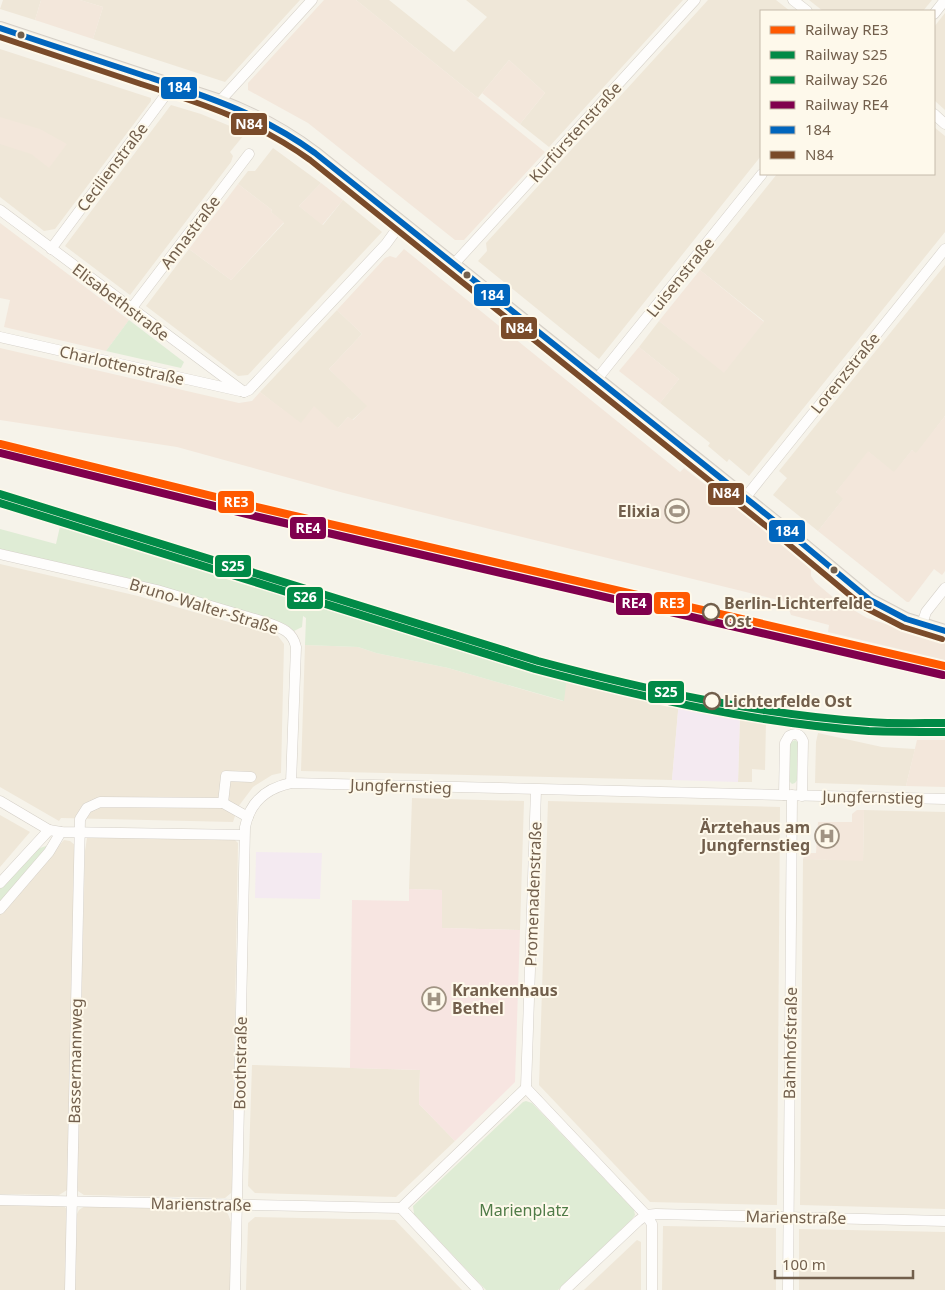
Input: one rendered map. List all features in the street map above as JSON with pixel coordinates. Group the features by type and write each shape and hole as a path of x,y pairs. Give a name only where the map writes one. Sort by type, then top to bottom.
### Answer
{"main road":[{"path":"0,28 220,101 262,119 297,140 402,222 870,600 896,614 945,631"}],"street":[{"path":"220,101 312,0"},
{"name":"Kurfürstenstraße","path":"454,264 696,0"},
{"path":"792,0 806,10"},
{"path":"935,13 945,0"},
{"name":"Cecilienstraße","path":"51,249 173,85"},
{"path":"935,115 945,124"},
{"name":"Annastraße","path":"131,309 249,154"},
{"name":"Luisenstraße","path":"597,379 761,175"},
{"name":"Elisabethstraße","path":"0,210 244,392"},
{"path":"244,392 249,390 379,251 402,222"},
{"name":"Lorenzstraße","path":"744,498 945,249"},
{"name":"Charlottenstraße","path":"0,337 244,392"},
{"name":"Bruno-Walter-Straße","path":"0,554 156,590 284,629 293,638 296,648 291,783"},
{"path":"922,624 926,612 945,588"},
{"name":"Jungfernstieg","path":"796,734 800,735 803,741 793,796 785,743 789,736 796,734"},
{"path":"248,817 223,803 226,776 251,777"},
{"name":"Jungfernstieg","path":"244,835 248,817 257,801 276,786 291,783 945,799"},
{"name":"Promenadenstraße","path":"526,1088 536,790"},
{"name":"Bahnhofstraße","path":"788,1290 793,796"},
{"path":"0,801 49,830 62,832 244,835"},
{"name":"Bassermannweg","path":"70,1290 80,819 86,808 100,802 223,803"},
{"path":"0,883 49,830"},
{"path":"0,909 49,852 62,832"},
{"name":"Boothstraße","path":"235,1290 244,835"},
{"path":"478,1290 401,1208 526,1088 646,1215 652,1224 652,1290"},
{"name":"Marienstraße","path":"0,1200 401,1208"},
{"path":"565,1290 646,1215"},
{"name":"Marienstraße","path":"646,1215 945,1221"}],"shaded area":[{"path":"3,0 41,0 35,20 0,9"},
{"path":"41,0 80,0 103,7 93,39 35,20"},
{"path":"80,0 300,0 225,82 93,39 103,7"},
{"path":"324,0 356,0 545,152 464,240 455,240 308,123 248,90 248,83"},
{"path":"356,0 389,0 454,52 487,17 466,0 683,0 549,147 520,124 545,93 509,60 478,98"},
{"path":"708,0 776,0 789,10 760,10 760,157 599,359 478,261 487,251 486,243"},
{"path":"809,0 932,0 924,10 822,10"},
{"path":"945,13 945,110 935,101 935,26"},
{"path":"0,49 151,98 151,101 55,229 44,231 0,197"},
{"path":"509,60 545,93 520,124 482,93"},
{"path":"171,105 201,114 242,131 243,136 230,152 233,156 231,162 130,295 65,246"},
{"path":"0,117 40,129 67,144 49,168 31,154 0,144"},
{"path":"935,128 945,136 945,232 749,476 729,459 727,462 708,446 710,443 660,403 679,379 639,347 659,321 724,372 764,321 700,270 776,175 935,175"},
{"path":"273,148 321,183 299,206 323,225 343,200 382,232 248,375 238,376 146,306 189,249 231,280 284,223 271,212 272,210 238,184 248,171 255,171"},
{"path":"321,183 343,200 322,225 299,206"},
{"path":"238,184 272,210 271,212 284,222 231,280 189,249"},
{"path":"0,223 129,320 106,351 4,327 10,300 0,298"},
{"path":"404,249 680,472 684,468 806,563 811,570 811,576 815,582 835,599 867,618 945,639 945,660 828,632 829,625 791,615 786,602 344,493 177,447 0,420 0,348 239,403 252,401 260,392 301,423 314,406 338,428 348,417 353,420 367,406 329,369 362,334 337,310 385,258 390,256 396,258"},
{"path":"945,265 945,416 916,454 912,450 894,473 869,452 836,492 844,498 818,531 773,495 787,478 779,471"},
{"path":"700,270 764,322 724,373 659,321"},
{"path":"337,310 362,334 329,369 368,406 352,420 348,417 338,428 301,424 260,392"},
{"path":"639,347 679,379 660,403 619,371"},
{"path":"945,416 945,571 942,575 934,569 909,602 907,602 818,531 843,499 836,492 868,451 894,472 912,450 916,453"},
{"path":"0,564 138,596 278,636 284,644 281,773 272,775 253,787 238,807 233,822 61,818 59,821 0,787"},
{"path":"305,645 358,647 376,653 448,668 563,701 567,674 679,700 672,780 301,771"},
{"path":"679,700 740,714 738,782 672,780"},
{"path":"740,714 766,721 765,770 752,769 752,782 738,782"},
{"path":"818,733 882,747 915,749 906,786 815,783"},
{"path":"917,740 945,740 945,787 906,786"},
{"path":"412,798 524,801 520,930 441,928 442,890 409,889"},
{"path":"548,801 780,807 777,1205 650,1202 539,1085"},
{"path":"857,810 864,810 863,861 803,859 806,853 816,853 818,822 852,822 852,814"},
{"path":"864,810 945,812 945,1209 800,1205 803,859 863,860"},
{"path":"0,815 30,832 0,867"},
{"path":"89,836 235,840 238,843 232,1189 231,1193 225,1198 84,1195 78,1191 85,851"},
{"path":"64,840 70,841 76,846 68,1187 67,1190 59,1195 0,1194 0,914"},
{"path":"256,852 322,853 320,899 255,898"},
{"name":"Krankenhaus Bethel","path":"409,889 442,890 442,928 520,930 515,1082 455,1141 419,1104 420,1070 350,1068 352,900 409,901"},
{"path":"252,1065 420,1070 419,1104 455,1141 396,1197 255,1193 248,1186"},
{"path":"0,1204 62,1205 65,1207 67,1210 66,1290 0,1290"},
{"path":"85,1206 225,1211 231,1222 230,1290 75,1290 77,1214"},
{"path":"255,1217 395,1220 462,1290 246,1290 248,1223"},
{"path":"663,1226 776,1228 776,1290 662,1290"},
{"path":"799,1229 945,1232 945,1290 799,1290"},
{"path":"637,1240 641,1242 641,1290 584,1290"}],"green space":[{"path":"129,320 184,362 181,368 106,351"},
{"path":"61,522 161,554 161,556 315,599 371,618 567,677 564,701 448,668 376,653 358,647 305,645 306,618 303,616 302,627 294,631 287,625 140,581 0,549 0,529 56,544"},
{"path":"795,740 799,743 798,779 792,784 789,781 789,745"},
{"path":"48,847 0,904 0,889 34,850"},
{"name":"Marienplatz","path":"526,1101 532,1103 634,1210 635,1215 558,1290 486,1290 414,1214 413,1206"}],"rail line":[{"name":"RE3","path":"0,444 265,509 945,666"},
{"name":"RE4","path":"0,453 263,518 943,675"},
{"name":"S25","path":"0,494 538,661 620,682 744,707 785,713 878,723 945,723"},
{"name":"S26","path":"0,503 535,669 618,690 701,708 785,722 869,731 945,732"}],"transit line":[{"name":"184","path":"0,28 210,98 253,116 294,139 315,153 787,531 870,600 906,619 945,631"},
{"name":"N84","path":"0,37 207,107 249,124 290,146 310,160 781,538 864,607 903,627 942,639"}],"place":[{"name":"Elixia","path":"677,511"},
{"name":"Berlin-Lichterfelde Ost","path":"711,612"},
{"name":"Lichterfelde Ost","path":"712,701"},
{"name":"Ärztehaus am Jungfernstieg","path":"827,836"},
{"name":"Krankenhaus Bethel","path":"434,999"}]}
